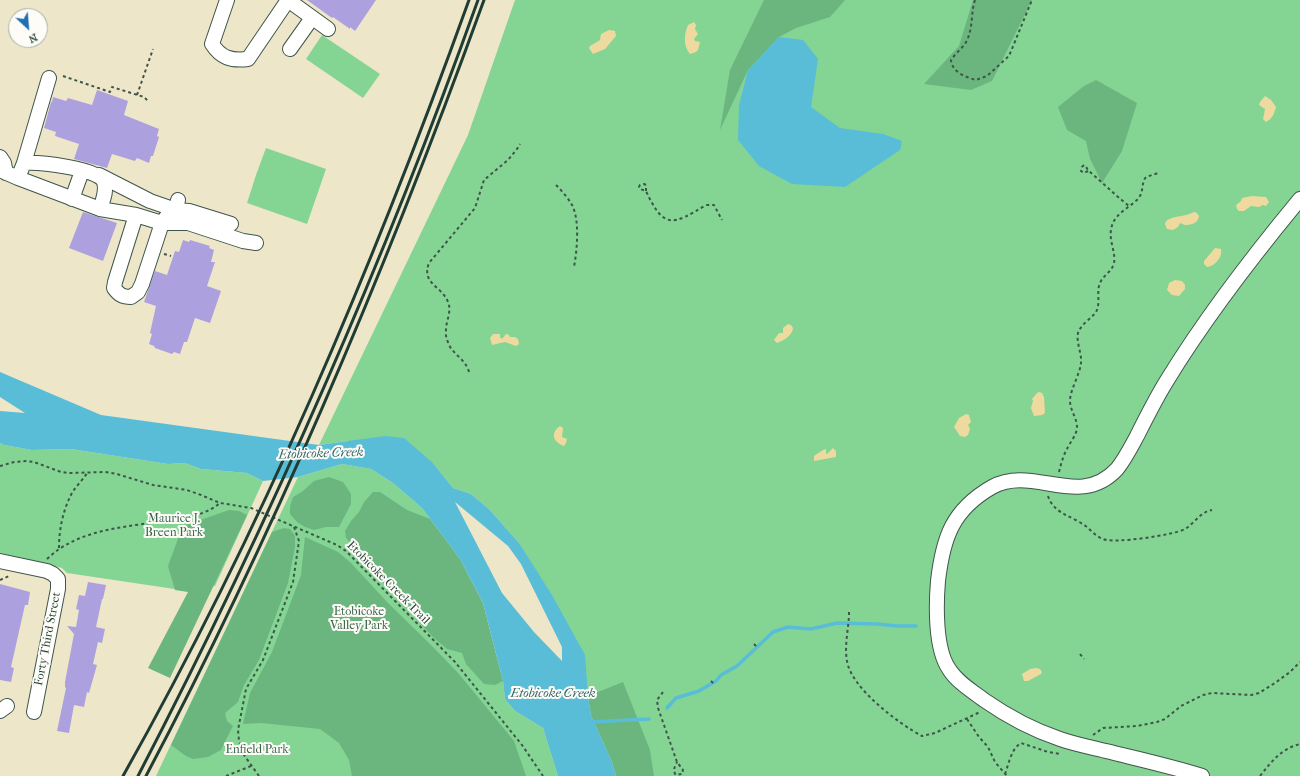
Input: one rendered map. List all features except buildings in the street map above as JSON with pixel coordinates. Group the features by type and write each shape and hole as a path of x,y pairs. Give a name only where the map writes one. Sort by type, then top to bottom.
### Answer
{"street":[{"path":"227,0 212,44 217,52 224,57 238,60 248,59 288,0 328,29"},
{"path":"290,49 312,18"},
{"path":"24,163 49,78"},
{"path":"0,157 8,174 100,209 136,215 162,222 188,223 243,241 256,243"},
{"path":"8,174 24,163 58,165 99,175 150,201 177,205 189,211 231,224"},
{"path":"72,198 82,171"},
{"path":"99,175 104,181 106,193 100,209"},
{"path":"1202,776 1169,766 1060,739 1017,720 990,704 962,684 948,669 942,652 939,635 938,589 944,545 960,512 994,486 1009,481 1050,483 1079,488 1092,486 1105,479 1116,469 1125,458 1166,382 1203,325 1262,246 1300,199"},
{"path":"136,215 114,288 118,294 124,297 131,297 138,292 162,222 177,205"},
{"name":"Forty Third Street","path":"0,560 38,568 56,576 59,584 34,712"}],"path":[{"path":"975,0 968,38 964,46 951,60 951,64 957,72 976,80 987,76 1009,56 1032,0"},
{"path":"137,95 153,49"},
{"path":"63,76 110,92 112,86 144,97 149,102"},
{"path":"469,372 468,367 450,347 446,329 449,305 445,295 429,281 427,268 434,256 475,208 484,180 508,160 518,149 520,144"},
{"path":"1088,171 1097,177 1129,206"},
{"path":"1158,173 1146,177 1143,182 1140,196 1119,214 1111,229 1110,238 1114,256 1114,264 1112,269 1101,281 1097,310 1079,330 1078,334 1081,362 1070,399 1071,409 1075,417 1077,428 1074,437 1067,448 1058,474 1050,483 1047,493 1048,498 1056,510 1086,526 1098,537 1104,540 1121,540 1178,532 1185,529 1206,511 1212,510"},
{"path":"556,185 573,206 577,229 574,267"},
{"path":"646,191 653,206 659,214 668,220 678,220 710,204 714,206 722,220"},
{"name":"Etobicoke Creek Trail","path":"0,466 14,462 34,462 61,472 78,474 117,474 153,485 187,490 220,503 251,508 325,539 346,551 454,662 522,745 543,776"},
{"path":"59,549 60,524 65,509 72,493 87,473"},
{"path":"38,568 59,549 71,542 120,527 191,517 211,510 220,503"},
{"path":"259,776 244,756 239,741 238,730 243,698 246,689 262,660 292,582 299,541 294,527"},
{"path":"0,580 14,574"},
{"path":"849,614 846,653 850,670 878,705 902,724 922,736 935,733 982,712 990,704"},
{"path":"754,644 758,648"},
{"path":"1080,654 1084,659"},
{"path":"1005,774 1012,751 1021,743 1054,753 1061,754 1074,752 1095,733 1103,728 1137,726 1161,720 1181,706 1203,695 1212,693 1252,695 1259,693 1279,681 1300,662"},
{"path":"711,681 715,685"},
{"path":"663,692 657,700 658,708 677,762 683,770 682,774 676,775 674,772 677,762"},
{"path":"967,719 978,737 988,747 995,762 1007,776"},
{"path":"1260,776 1271,761 1290,746 1300,744"},
{"path":"226,776 251,766"}],"green space":[{"path":"515,0 1300,0 1300,776 616,776 612,762 591,715 588,696 519,543 489,509 471,494 453,488 433,463 348,441 319,445 468,135"},
{"path":"764,0 845,0 830,17 796,28 779,37 748,70 720,130 730,70"},
{"path":"973,0 1032,0 992,81 971,90 924,84 959,46"},
{"path":"322,35 380,74 363,98 306,59"},
{"path":"1096,80 1137,103 1122,151 1102,183 1090,159 1086,141 1067,130 1058,107 1084,86"},
{"path":"266,148 326,169 307,224 247,203"},
{"name":"Maurice J. Breen Park","path":"0,443 32,450 71,449 168,464 185,463 201,469 247,473 263,481 215,586 188,591 67,573 62,568 0,553"},
{"name":"Etobicoke Valley Park","path":"342,464 371,469 393,483 422,508 460,559 503,681 505,699 515,711 543,728 558,776 156,776 298,477"},
{"path":"329,477 343,482 351,494 351,504 339,527 326,527 314,530 305,527 297,522 290,514 290,506 293,497 303,491 314,481"},
{"path":"373,492 380,492 407,510 430,519 460,559 483,603 503,681 495,685 484,684 466,664 462,653 447,649 433,637 359,557 353,546 346,538 345,531 359,512 364,502"},
{"path":"229,510 239,511 247,515 170,678 148,668 188,592 175,590 168,566 179,536 186,525"},
{"path":"284,528 290,529 295,536 295,547 288,583 259,660 244,685 238,702 225,713 227,721 233,726 221,750 208,757 193,759 186,756 171,745 272,532"},
{"path":"305,537 338,552 351,563 388,603 459,674 514,741 526,776 352,776 349,760 339,743 320,729 261,723 243,724 250,693 272,652 301,575"},
{"path":"623,682 650,750 654,776 616,776 612,762 591,715 588,696"}],"sand":[{"path":"694,22 696,25 695,29 698,34 694,39 695,41 700,42 698,50 690,54 685,44 685,36 688,25"},
{"path":"609,30 615,31 616,36 605,49 593,54 589,48 590,46 600,40 601,34"},
{"path":"1265,96 1271,100 1276,107 1273,116 1266,122 1263,119 1265,109 1259,105"},
{"path":"1252,196 1266,197 1269,202 1266,206 1251,206 1244,211 1239,211 1237,209 1236,205 1242,198"},
{"path":"1194,212 1199,216 1194,223 1185,225 1180,223 1178,227 1173,230 1167,229 1165,224 1166,221"},
{"path":"1215,248 1221,249 1220,258 1215,263 1207,267 1204,264 1204,261"},
{"path":"1175,280 1182,281 1185,285 1185,289 1179,296 1172,295 1167,290 1169,283"},
{"path":"788,324 791,325 793,331 785,339 777,343 774,340 779,333 783,333 783,328"},
{"path":"493,334 500,334 502,339 506,334 510,337 515,337 518,339 519,344 516,346 505,342 492,345 490,338"},
{"path":"1039,392 1042,393 1044,397 1045,413 1034,416 1031,408 1033,401 1032,399"},
{"path":"966,414 969,415 971,422 968,425 970,429 968,435 965,437 960,436 954,427 959,418"},
{"path":"560,426 563,428 562,437 567,439 564,446 557,442 554,437 555,432"},
{"path":"833,448 836,451 836,457 814,461 814,456 818,453 826,449 827,454"},
{"path":"1030,669 1040,669 1042,672 1041,674 1028,681 1024,681 1022,674"}],"water":[{"path":"779,37 803,40 818,59 811,107 840,128 883,134 902,141 900,150 845,187 792,184 759,166 738,140 739,105 748,70"},
{"name":"Etobicoke Creek","path":"0,372 101,415 319,445 385,436 404,438 433,463 453,488 471,494 489,509 519,543 552,595 585,655 591,715 612,762 616,776 558,776 543,728 515,711 505,699 503,681 483,603 460,559 422,508 393,483 371,469 342,464 298,477 263,481 247,473 201,469 185,463 168,464 71,449 32,450 4,445 0,443 0,411 25,413 0,397","holes":["455,502 508,546 521,564 562,647 562,661 534,632 502,593"]}],"waterway":[{"path":"667,708 676,698 699,691 716,681 721,675 737,666 773,632 788,627 811,629 837,623 916,626"},
{"path":"590,722 649,719"}],"railway":[{"path":"123,776 174,683 222,588 312,396 394,199 469,0"},
{"path":"138,776 233,586 321,394 403,198 478,0"},
{"path":"146,776 241,587 328,394 370,296 409,198 484,0"}],"park label":[{"name":"Enfield Park","path":"257,750"}]}
